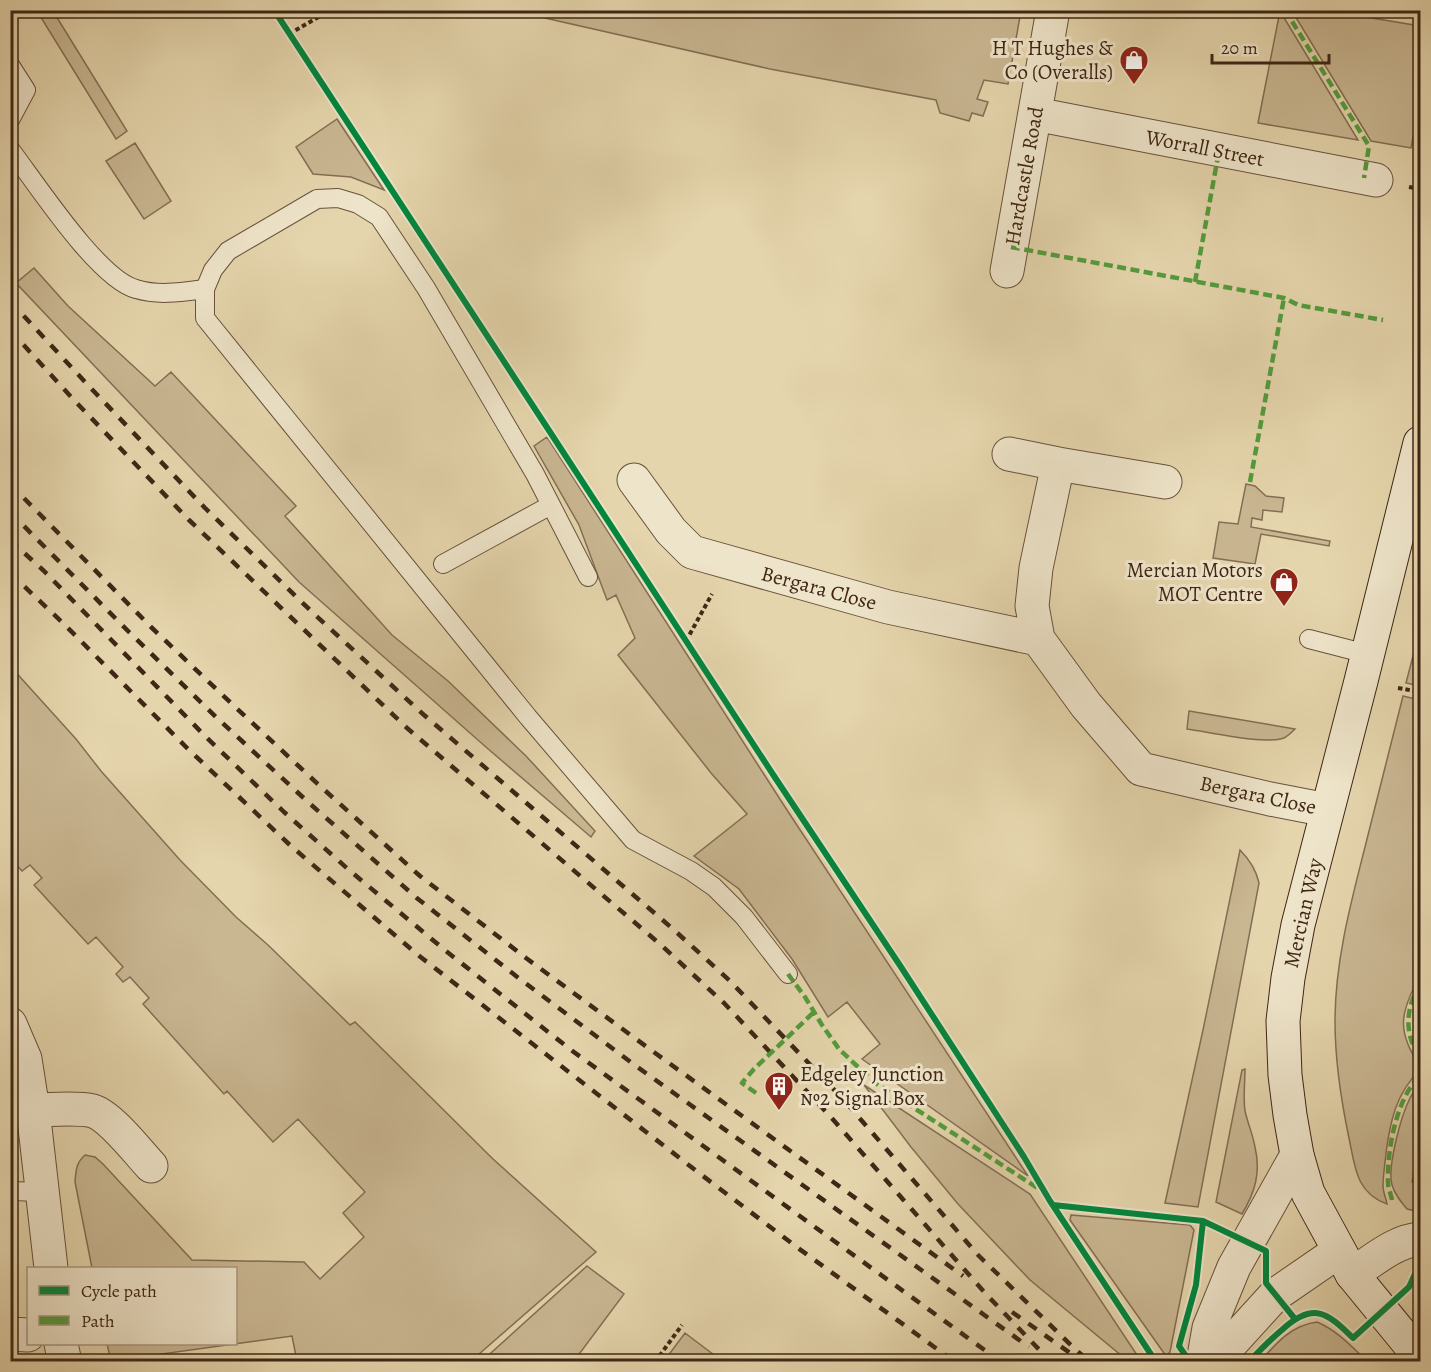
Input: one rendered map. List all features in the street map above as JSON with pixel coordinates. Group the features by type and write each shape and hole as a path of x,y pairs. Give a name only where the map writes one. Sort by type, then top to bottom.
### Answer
{"street":[{"name":"Hardcastle Road","path":"1007,271 1053,10"},
{"name":"Worrall Street","path":"1035,114 1376,180"},
{"name":"Mercian Way","path":"1420,443 1298,925 1283,1021 1285,1075 1297,1155 1308,1193 1346,1262 1420,1357"},
{"path":"1009,454 1165,482"},
{"name":"Bergara Close","path":"1058,464 1036,568 1032,606 1038,639 1086,705 1141,769 1327,810"},
{"name":"Bergara Close","path":"634,480 670,531 692,552 888,607 1038,639"},
{"path":"10,1024 25,1059 33,1110 26,1191 50,1267"},
{"path":"33,1110 76,1110 93,1112 105,1117 151,1166"},
{"path":"1203,1362 1209,1328 1234,1267 1297,1155"},
{"path":"1214,1362 1275,1295 1346,1262 1420,1239"},
{"path":"10,1334 27,1335"},
{"path":"61,1345 65,1362"}],"lane":[{"path":"10,64 26,90 10,120"},
{"path":"10,149 76,239 113,276 134,289 161,294 205,289"},
{"path":"588,577 535,474 426,288 380,217 358,204 338,198 317,199 228,250 213,270 205,289 205,318 528,717 633,840 691,871 714,887 744,917 788,974"},
{"path":"443,564 551,505"},
{"path":"1309,639 1367,654"}],"path":[{"path":"289,34 331,10"},
{"path":"284,26 295,44"},
{"path":"686,641 730,563"},
{"path":"680,633 692,650"},
{"path":"655,1362 682,1325"}],"shaded area":[{"path":"1021,10 1008,84 984,80 977,99 988,102 983,116 972,113 969,121 940,113 936,100 770,69 514,11"},
{"path":"37,11 53,11 127,131 116,139"},
{"path":"1280,11 1358,140 1258,123"},
{"path":"1292,11 1329,11 1420,26 1420,101 1411,148 1371,141"},
{"path":"337,119 384,190 351,177 313,174 296,147"},
{"path":"135,143 171,201 144,219 106,161"},
{"path":"34,268 68,306 155,386 171,372 296,506 285,516 392,635 448,681 526,756 595,831 591,837 299,582 16,283"},
{"path":"547,437 785,807 1028,1176 862,1059 880,1044 847,1002 828,1017 792,959 739,889 694,856 747,814 711,773 618,655 635,638 616,595 607,600 579,525 534,446"},
{"path":"1246,484 1255,486 1266,496 1284,498 1282,512 1263,510 1262,520 1252,518 1251,527 1330,541 1329,546 1261,534 1255,564 1213,558 1219,522 1238,524"},
{"path":"1420,629 1420,686 1406,683"},
{"path":"11,667 180,860 236,917 350,1025 355,1022 493,1159 596,1252 471,1361 297,1361 292,1336 237,1344 237,1267 92,1267 75,1182 78,1164 85,1155 95,1157 103,1164 192,1260 304,1262 320,1279 364,1237 343,1213 365,1192 298,1119 273,1142 227,1091 224,1094 143,1004 149,998 130,977 123,982 116,974 123,967 96,937 88,944 34,885 42,878 30,865 22,871 11,859"},
{"path":"1403,696 1420,700 1420,976 1408,1000 1404,1032 1420,1070 1405,1088 1392,1119 1383,1178 1387,1204 1369,1193 1355,1169 1339,1080 1335,1036 1336,999 1340,956 1349,914"},
{"path":"1189,711 1295,729 1284,738 1275,740 1222,735 1187,729"},
{"path":"1240,850 1252,865 1259,883 1198,1207 1165,1203 1203,1030"},
{"path":"1245,1069 1245,1111 1257,1156 1257,1174 1250,1198 1242,1214 1216,1202 1242,1070"},
{"path":"1420,1082 1420,1136 1412,1182 1420,1184 1420,1212 1407,1209 1396,1195 1392,1185 1391,1166 1403,1117 1410,1098"},
{"path":"864,1085 1030,1194 1141,1361 1128,1361 1030,1280 958,1204"},
{"path":"1071,1215 1190,1225 1194,1230 1170,1352 1166,1356 1070,1220"},
{"path":"587,1266 624,1294 574,1361 548,1361 542,1357 538,1361 482,1361"},
{"path":"1317,1322 1338,1334 1367,1361 1261,1361 1292,1331"},
{"path":"685,1333 722,1361 664,1361"},
{"path":"107,1345 227,1345 111,1361"}],"railway":[{"path":"10,301 205,508 312,612 424,715 673,929 730,981 843,1099 978,1255 1090,1362"},
{"path":"10,330 189,520 407,728 661,945 724,1003 829,1115 985,1293 1051,1362"},
{"path":"10,484 151,627 320,786 420,876 526,958 963,1276"},
{"path":"10,512 217,718 418,899 636,1066 1029,1347"},
{"path":"10,540 44,571 206,737 284,812 446,951 571,1050 1001,1362"},
{"path":"10,573 187,748 291,846 418,955 699,1173 955,1362"},
{"path":"1012,1312 1073,1355"}],"marked path":[{"path":"1285,10 1369,146 1364,178"},
{"path":"1195,282 1219,151"},
{"path":"1011,247 1284,298 1298,305 1383,320"},
{"path":"1250,482 1284,298"},
{"path":"788,974 839,1049 874,1082 1039,1189"},
{"path":"1420,984 1411,1003 1408,1021 1411,1040 1420,1058"},
{"path":"756,1093 742,1083 814,1012"},
{"path":"1392,1200 1388,1184 1391,1141 1405,1097 1420,1076"}],"cycle path":[{"path":"274,10 901,967 1156,1362"},
{"path":"1053,1205 1203,1221 1266,1251 1266,1283 1295,1319"},
{"path":"1190,1362 1179,1346 1196,1285 1203,1221"},
{"path":"1249,1362 1294,1321 1311,1313 1327,1317 1353,1338 1409,1287 1415,1274 1420,1271"}],"place":[{"name":"H T Hughes & Co (Overalls)","path":"1134,86"},
{"name":"Mercian Motors MOT Centre","path":"1284,608"},
{"name":"Edgeley Junction №2 Signal Box","path":"779,1112"}]}
